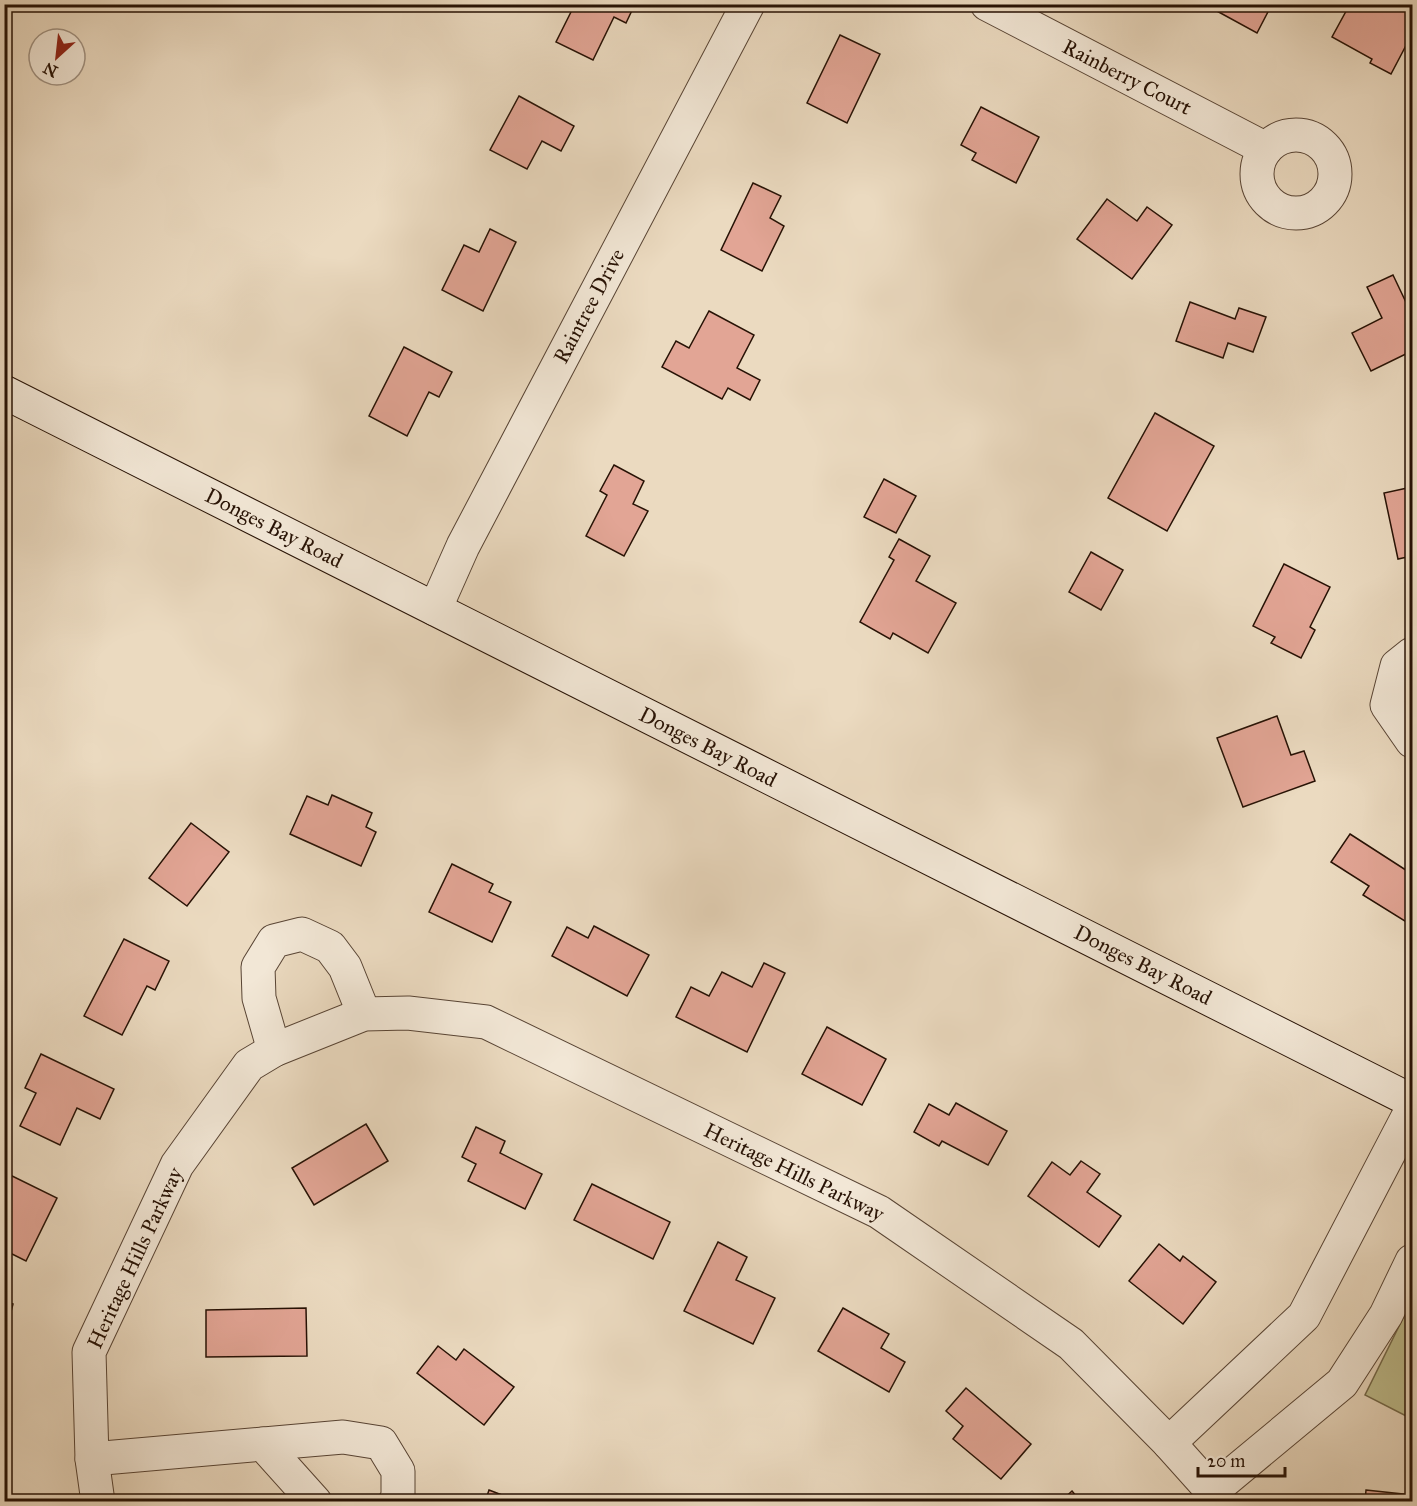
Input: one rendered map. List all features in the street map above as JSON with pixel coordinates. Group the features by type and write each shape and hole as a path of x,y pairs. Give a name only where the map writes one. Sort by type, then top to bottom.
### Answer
{"street":[{"name":"Raintree Drive","path":"435,609 463,546 748,4"},
{"name":"Rainberry Court","path":"987,4 1266,149"},
{"name":"Donges Bay Road","path":"4,392 1413,1101"},
{"path":"1413,654 1397,666 1388,705 1413,741"},
{"path":"274,1050 259,998 258,967 274,941 302,934 330,946 345,967 364,1014"},
{"name":"Heritage Hills Parkway","path":"98,1502 93,1459 89,1352 177,1165 249,1065 274,1050 364,1014 408,1013 486,1022 879,1212 1071,1344 1169,1443 1214,1496 1342,1383 1386,1315 1413,1261"},
{"path":"1169,1443 1304,1316 1413,1109"},
{"path":"93,1459 343,1437 381,1443 398,1471 398,1498 395,1502"},
{"path":"263,1444 315,1502"}],"shaded area":[{"path":"1412,1300 1412,1419 1365,1395"}],"building":[{"path":"575,4 635,4 626,23 614,17 593,60 556,42"},
{"path":"1204,4 1268,4 1271,6 1257,33"},
{"path":"1350,4 1381,4 1392,10 1395,4 1412,4 1412,34 1391,74 1370,63 1372,59 1332,37"},
{"path":"840,35 880,54 847,123 807,103"},
{"path":"519,96 574,126 561,151 542,141 527,169 490,150"},
{"path":"981,107 1039,137 1016,183 972,160 976,153 961,145"},
{"path":"753,183 781,196 770,218 784,226 762,271 721,250"},
{"path":"1107,199 1137,221 1147,207 1172,225 1132,279 1077,239"},
{"path":"490,229 516,242 483,311 442,290 464,245 479,252"},
{"path":"1393,275 1412,315 1412,351 1371,371 1352,333 1382,318 1367,287"},
{"path":"1190,302 1235,319 1239,308 1266,317 1253,352 1228,343 1223,358 1176,341"},
{"path":"709,311 754,335 737,368 760,380 750,400 728,388 722,399 662,367 676,341 689,348"},
{"path":"404,347 452,372 439,397 429,392 407,436 369,416"},
{"path":"1155,413 1214,446 1167,531 1108,498"},
{"path":"614,465 644,481 633,504 648,511 624,556 586,536 607,495 600,491"},
{"path":"884,479 916,496 896,533 864,517"},
{"path":"1412,487 1412,556 1398,559 1384,493"},
{"path":"899,539 930,556 916,581 956,603 928,653 893,633 890,639 860,622 894,560 889,557"},
{"path":"1091,552 1123,570 1101,610 1069,592"},
{"path":"1284,564 1330,587 1310,627 1315,630 1301,658 1271,643 1275,637 1253,626"},
{"path":"1277,716 1291,755 1304,751 1315,781 1243,807 1217,738"},
{"path":"332,795 372,813 366,827 376,832 361,866 290,834 307,796 328,805"},
{"path":"191,823 229,852 187,906 149,878"},
{"path":"1350,834 1412,874 1412,916 1408,923 1363,895 1369,886 1331,862"},
{"path":"452,864 493,884 489,892 511,902 492,942 429,912"},
{"path":"594,926 649,955 627,996 552,956 567,927 588,938"},
{"path":"124,939 169,961 155,990 147,986 122,1035 84,1016"},
{"path":"764,963 785,973 747,1052 676,1017 691,987 709,996 722,972 752,987"},
{"path":"827,1027 886,1059 862,1105 802,1074"},
{"path":"41,1054 114,1089 100,1119 77,1108 60,1145 20,1126 36,1093 25,1088"},
{"path":"956,1103 1007,1131 988,1165 942,1141 939,1146 914,1132 929,1104 949,1115"},
{"path":"366,1124 388,1161 314,1205 292,1168"},
{"path":"476,1127 505,1141 500,1153 542,1174 525,1209 468,1181 476,1164 462,1157"},
{"path":"1081,1161 1100,1174 1087,1192 1121,1216 1099,1247 1028,1196 1052,1162 1070,1175"},
{"path":"4,1172 57,1198 26,1261 4,1250 4,1228 7,1223 4,1222"},
{"path":"592,1184 670,1222 653,1259 574,1220"},
{"path":"718,1242 747,1257 736,1280 775,1298 753,1344 684,1311"},
{"path":"1159,1244 1180,1261 1183,1256 1216,1282 1183,1324 1129,1281"},
{"path":"4,1301 13,1304 7,1327 4,1326"},
{"path":"306,1308 307,1356 206,1357 206,1310"},
{"path":"843,1308 889,1334 881,1348 905,1362 889,1392 818,1351"},
{"path":"438,1346 456,1360 464,1349 514,1387 484,1425 417,1373"},
{"path":"966,1388 1031,1444 1001,1479 953,1439 963,1426 946,1411"},
{"path":"489,1490 520,1502 485,1502"},
{"path":"1366,1490 1412,1495 1412,1502 1365,1502"},
{"path":"1072,1491 1081,1502 1060,1502"}]}
